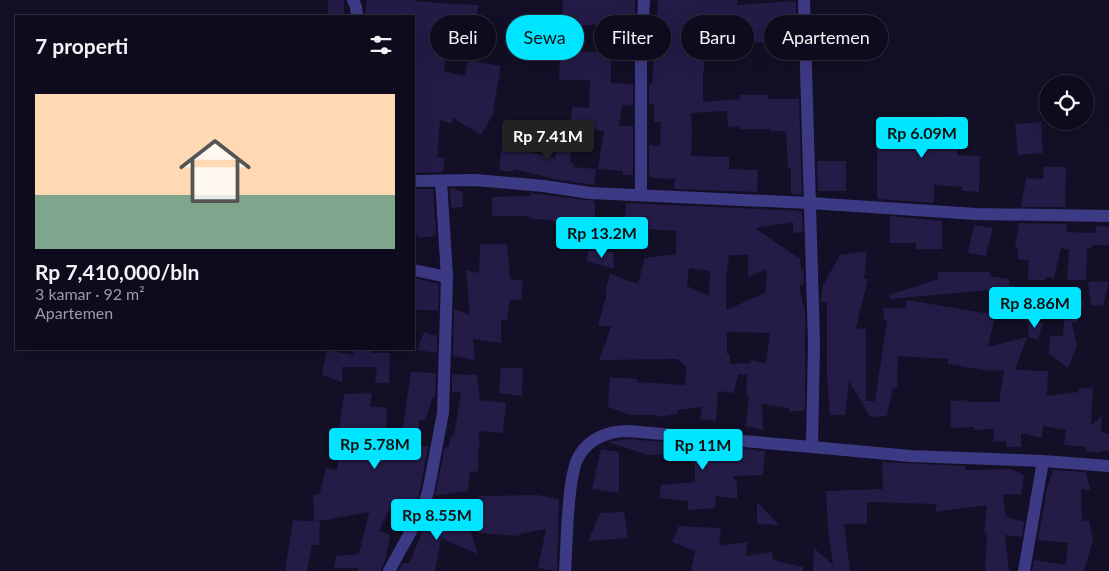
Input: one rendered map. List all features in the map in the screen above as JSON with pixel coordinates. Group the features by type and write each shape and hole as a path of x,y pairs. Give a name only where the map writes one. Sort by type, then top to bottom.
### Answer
{"street":[{"path":"353,0 357,15"},
{"path":"641,194 641,60 644,0"},
{"path":"804,0 814,342 812,447"},
{"path":"389,571 420,513 428,492 443,413 447,277 445,180"},
{"path":"415,181 475,180 544,186 590,193 809,203 976,214 1109,216"},
{"path":"415,270 447,277"},
{"path":"565,571 572,480 578,457 587,446 601,436 614,431 910,456 1043,461 1109,466"},
{"path":"1024,571 1043,461"}],"building":[{"path":"328,0 344,0 344,15 328,15"},
{"path":"367,0 415,0 478,5 477,15 430,15 430,60 445,60 444,71 465,76 468,60 501,66 493,110 495,111 481,135 453,118 452,124 440,120 437,157 445,158 443,172 415,173 415,15 365,15"},
{"path":"562,0 635,0 635,15 594,15 594,25 584,26 584,15 563,15"},
{"path":"658,0 737,0 737,5 796,1 796,15 764,15 764,42 754,43 754,15 681,15 681,60 705,60 703,102 740,99 740,95 768,95 768,99 799,99 802,195 791,194 791,168 788,168 786,131 740,129 740,126 728,127 727,111 691,113 691,156 729,157 729,169 758,170 757,192 674,189 675,179 651,178 651,175 649,175 649,145 660,146 661,122 654,122 654,104 649,104 649,84 652,84 654,60 671,60 671,15 657,15"},
{"path":"584,52 594,52 594,60 611,60 611,83 633,84 633,106 622,105 619,126 633,126 633,175 623,175 623,171 598,169 604,131 570,128 572,107 589,108 590,80 559,80 560,60 584,60"},
{"path":"941,116 960,117 957,155 980,156 979,192 962,191 962,187 934,185 934,203 877,199 877,119 941,118"},
{"path":"1039,122 1043,153 1018,155 1015,124"},
{"path":"558,128 573,130 570,162 574,163 573,167 596,169 594,185 559,180 513,169 513,172 499,170 502,145 516,146 516,149 555,158"},
{"path":"817,161 846,161 846,191 818,191"},
{"path":"1044,167 1066,167 1065,207 1021,207 1026,178 1043,179"},
{"path":"453,188 463,193 463,207 451,208 450,189"},
{"path":"415,189 433,189 436,236 418,238 418,235 415,236"},
{"path":"530,193 595,201 595,221 556,221 528,218 529,216 492,216 492,197 530,196"},
{"path":"626,203 802,211 803,232 793,233 793,222 755,228 800,259 801,269 803,269 804,284 799,286 805,312 805,410 789,412 789,408 762,404 763,430 746,426 749,395 746,395 747,375 738,374 734,393 718,391 716,421 700,419 702,407 677,410 677,414 657,417 657,415 630,415 608,407 610,377 638,379 637,382 685,385 686,367 677,359 599,360 611,327 598,325 610,274 638,284 645,258 676,254 676,231 649,229 648,248 622,245","holes":["729,255 748,255 748,277 767,269 765,293 726,310 726,280","689,268 710,271 709,296 687,286","727,332 770,333 766,364 751,360 751,363 730,364 730,355 727,354"]},
{"path":"890,216 942,221 942,249 916,249 916,243 890,243"},
{"path":"1019,223 1067,224 1066,232 1095,233 1096,226 1109,227 1109,245 1092,245 1092,249 1087,248 1086,280 1067,280 1069,250 1061,248 1054,278 1045,277 1045,280 1028,280 1029,261 1018,259 1018,248 1015,247"},
{"path":"974,225 993,228 986,256 968,253"},
{"path":"480,244 507,244 510,279 523,281 521,300 510,300 507,320 501,320 501,343 473,339 475,360 453,356 454,309 470,315 466,270 479,273"},
{"path":"588,251 613,252 614,269 587,261"},
{"path":"867,251 864,279 868,279 856,328 866,329 866,401 875,401 887,320 884,320 883,308 906,308 907,300 990,314 989,290 890,299 889,295 938,279 938,272 990,272 989,276 1009,279 1009,285 1026,289 1028,320 995,316 988,347 1027,337 1015,370 1048,371 1047,396 1078,392 1079,389 1093,387 1091,426 1102,415 1101,432 1109,434 1109,451 1100,451 1099,453 1085,451 1086,447 1064,445 1066,430 1043,426 1042,438 1021,433 1021,447 1006,447 1007,441 993,442 994,429 974,430 974,427 951,428 950,401 999,402 1004,370 990,371 948,364 948,359 898,356 897,388 893,388 887,416 870,417 849,381 845,415 830,415 827,376 827,302 821,302 823,285 840,255"},
{"path":"415,278 439,284 438,310 415,310"},
{"path":"1109,281 1103,306 1091,305 1088,282"},
{"path":"1066,297 1084,301 1077,322 1072,323 1077,346 1068,368 1049,354 1050,336 1063,336"},
{"path":"1028,320 1043,323 1038,340 1029,337"},
{"path":"424,332 437,336 437,353 417,350"},
{"path":"327,350 353,355 353,350 372,350 372,353 390,353 389,383 375,383 377,367 342,367 342,382 322,375"},
{"path":"501,368 523,368 522,396 499,393"},
{"path":"411,372 436,373 435,397 433,397 425,420 419,420 417,446 428,446 420,490 414,510 412,512 390,508 379,531 390,535 381,571 357,571 358,568 334,568 336,556 359,554 369,512 314,522 313,495 320,493 326,468 337,470 341,442 337,442 344,394 372,393 370,406 387,408 385,458 398,459"},
{"path":"452,374 477,375 480,400 506,403 503,433 478,431 480,447 478,447 478,472 470,471 468,491 435,496 445,447 449,447 451,435 454,435 461,392 452,392"},
{"path":"628,439 722,447 720,456 742,462 743,449 765,451 763,475 732,476 737,482 737,499 716,496 715,508 688,510 688,501 659,498 661,485 695,482 693,453 666,450 667,454 648,455 608,442"},
{"path":"601,449 619,452 619,493 592,489"},
{"path":"882,462 965,466 965,470 1011,469 1024,475 1021,495 1003,494 1006,517 1024,522 1022,537 1005,535 1009,571 985,571 987,533 984,532 987,505 936,512 936,504 867,502 867,524 844,524 850,571 813,571 814,548 833,565 828,529 826,491 883,489"},
{"path":"1053,470 1086,472 1090,490 1081,489 1082,521 1089,520 1093,541 1084,571 1032,571 1034,560 1066,565 1068,543 1038,540 1047,488"},
{"path":"537,495 559,499 557,571 538,568 546,529 519,534 519,536 478,533 479,496"},
{"path":"435,497 442,520 469,527 478,554 441,538 435,571 398,571 403,563 410,563"},
{"path":"757,502 779,525 757,524"},
{"path":"624,512 628,538 588,541 600,513"},
{"path":"293,520 320,522 319,545 312,545 307,571 285,571"},
{"path":"679,526 721,528 719,546 747,542 746,556 772,552 773,560 803,567 803,571 691,571 695,551 672,542"}]}
